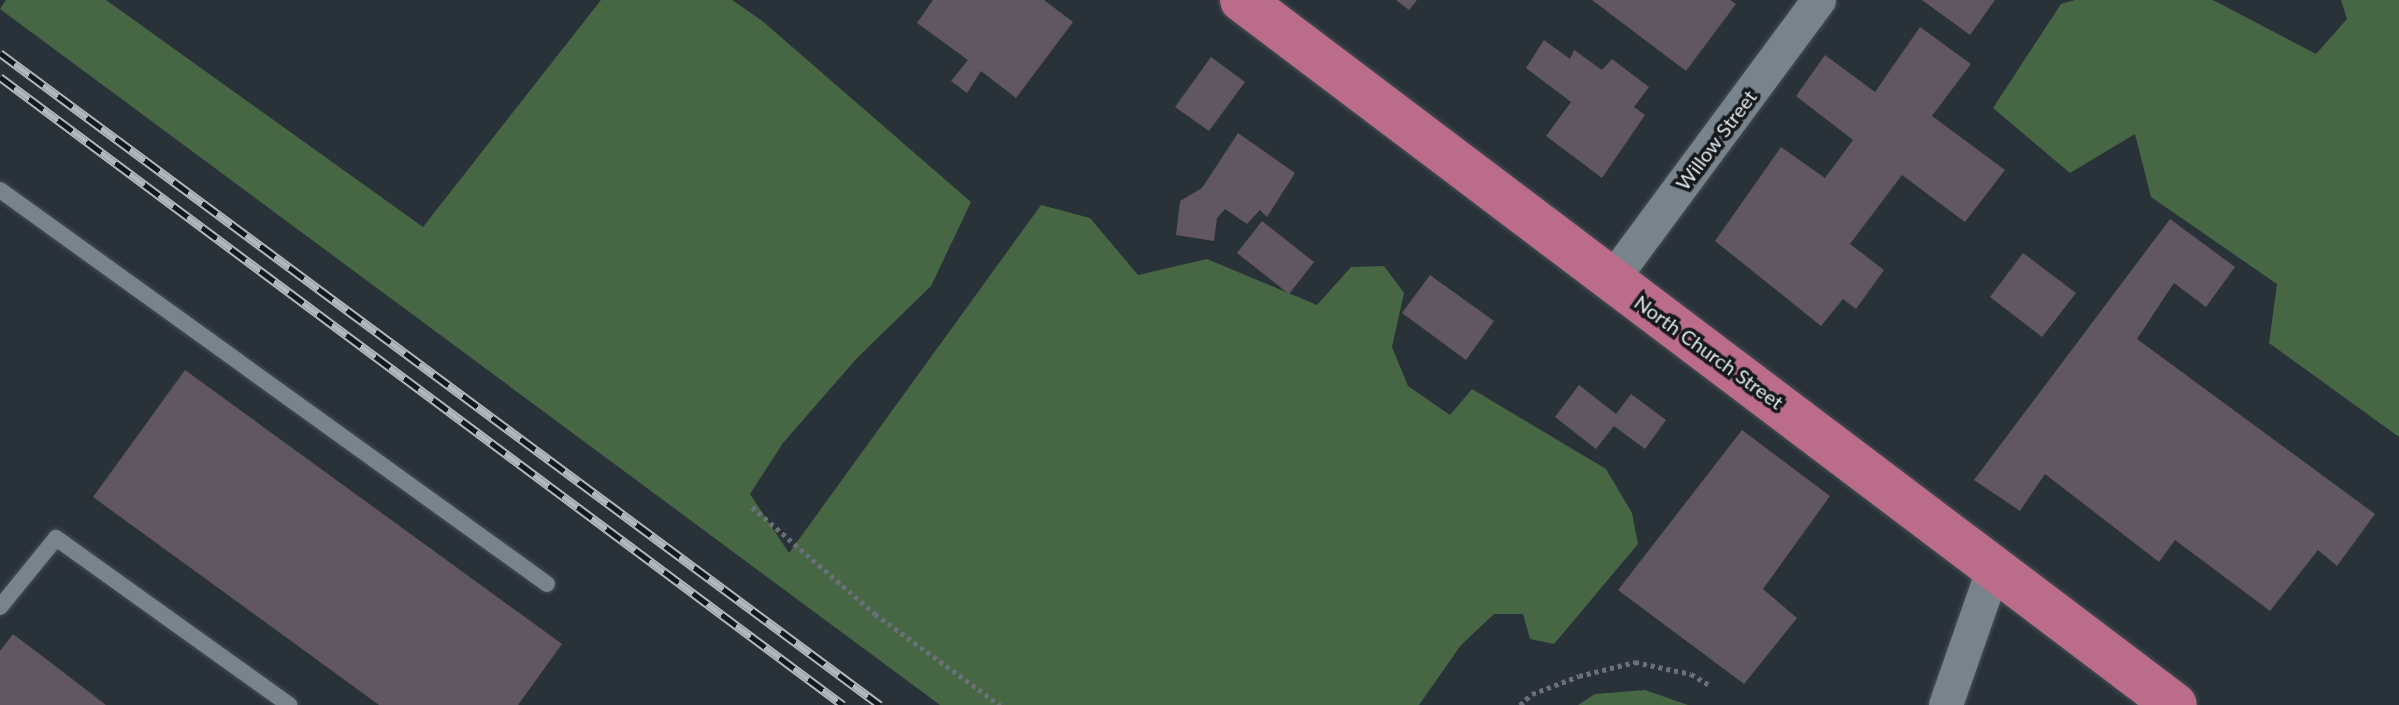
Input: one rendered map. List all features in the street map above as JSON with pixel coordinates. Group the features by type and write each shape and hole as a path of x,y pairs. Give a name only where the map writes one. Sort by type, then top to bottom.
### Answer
{"main road":[{"name":"North Church Street","path":"1242,0 2175,705"}],"street":[{"name":"Willow Street","path":"1612,280 1819,0"},
{"path":"1946,705 1994,568"}],"lane":[{"path":"0,190 547,584"},
{"path":"0,607 56,538 289,705"}],"path":[{"path":"752,507 875,614 1000,705"},
{"path":"1520,705 1532,694 1579,676 1635,662 1691,674 1711,686"}],"green space":[{"path":"6,0 106,0 423,227 601,0 732,0 761,20 971,202 931,286 857,358 783,443 750,494 789,553 1041,205 1090,218 1138,275 1207,259 1317,305 1351,267 1384,266 1404,293 1392,347 1408,386 1450,415 1472,389 1606,469 1632,513 1638,544 1554,644 1530,639 1523,614 1494,614 1461,645 1419,705 940,705 0,9"},
{"path":"2075,0 2213,0 2316,54 2347,19 2341,0 2399,0 2399,437 2269,343 2277,284 2151,197 2135,134 2070,173 1993,108 2061,4"},
{"path":"1645,690 1688,705 1578,705 1595,694"}],"building":[{"path":"933,0 1044,0 1073,22 1016,98 981,71 967,93 951,81 968,60 917,23"},
{"path":"1396,0 1417,0 1409,10"},
{"path":"1592,0 1730,0 1736,4 1686,71"},
{"path":"1922,0 1995,0 1970,35"},
{"path":"1920,27 1971,64 1932,116 2005,170 1965,222 1902,175 1850,244 1884,270 1856,309 1843,299 1821,326 1715,241 1781,147 1825,178 1853,140 1796,96 1825,55 1875,92"},
{"path":"1544,40 1570,59 1574,50 1602,70 1612,59 1649,87 1634,107 1645,115 1602,178 1546,136 1571,102 1526,68"},
{"path":"1211,57 1245,82 1209,131 1175,107"},
{"path":"1238,133 1295,173 1267,217 1260,210 1247,224 1225,209 1217,218 1214,241 1176,235 1180,201 1202,188"},
{"path":"2170,219 2235,267 2206,307 2174,283 2137,339 2375,514 2337,566 2318,550 2270,611 2175,540 2159,562 2045,474 2020,511 1974,480"},
{"path":"1262,221 1314,262 1289,294 1237,253"},
{"path":"2023,253 2076,293 2042,337 1990,297"},
{"path":"1430,275 1494,321 1466,360 1402,313"},
{"path":"185,370 562,644 518,705 379,705 93,497"},
{"path":"1579,385 1616,414 1631,394 1666,420 1645,449 1614,426 1596,449 1555,417"},
{"path":"1742,430 1830,496 1763,589 1797,618 1744,684 1618,590"},
{"path":"13,634 106,705 0,705 0,651"}],"railway":[{"path":"0,53 880,705"},
{"path":"0,77 843,705"}]}
